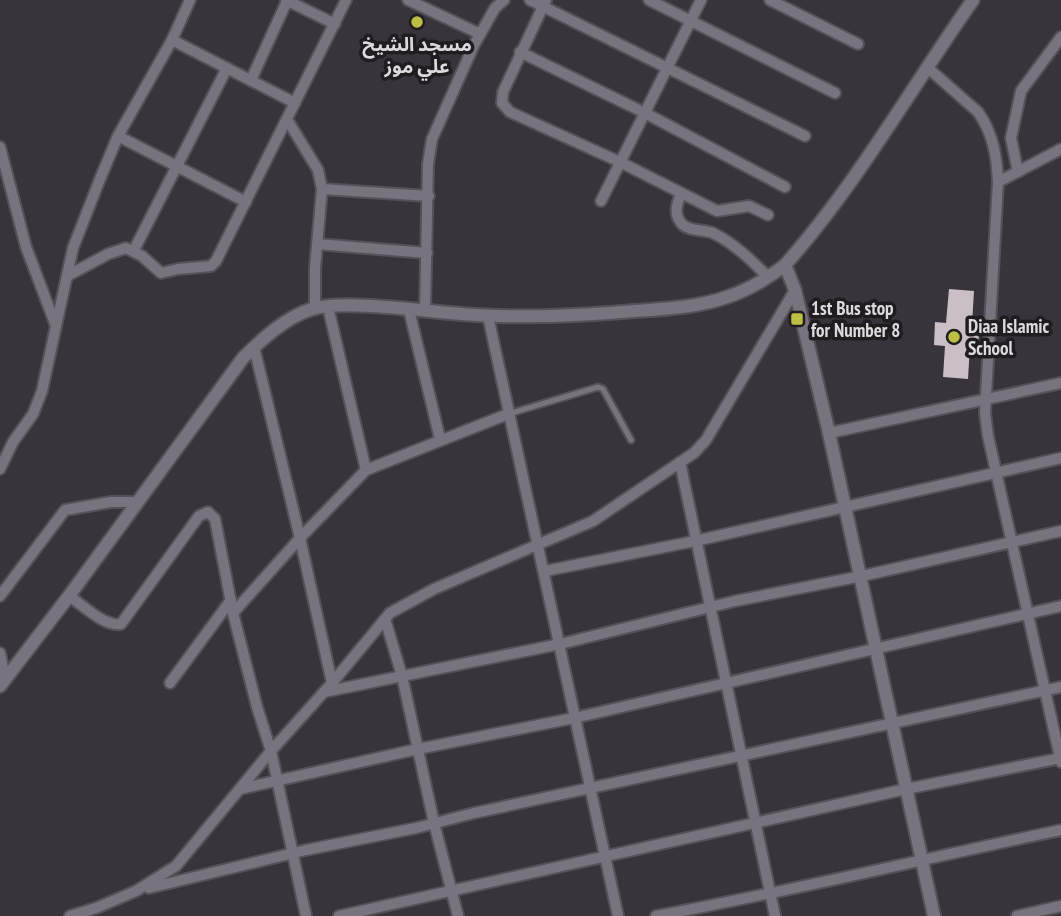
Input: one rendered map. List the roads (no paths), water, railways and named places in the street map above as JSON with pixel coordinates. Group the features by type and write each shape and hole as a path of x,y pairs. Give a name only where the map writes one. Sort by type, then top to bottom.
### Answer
{"street":[{"path":"0,469 13,442 33,414 43,391 73,248 118,136 172,40 190,0"},
{"path":"251,80 286,0 335,23"},
{"path":"67,276 117,250 134,250 161,273 211,266 220,255 346,0"},
{"path":"408,0 480,34"},
{"path":"425,311 428,164 432,139 480,34 495,8 504,0"},
{"path":"530,0 544,3 805,136"},
{"path":"649,0 835,93"},
{"path":"601,201 701,0"},
{"path":"770,0 858,44"},
{"path":"3,682 243,358 292,319 321,307 488,316 590,315 681,306 728,297 768,277 785,265 837,201 974,0"},
{"path":"544,3 501,97 505,108 621,162 717,211 753,206 768,215"},
{"path":"1017,172 1011,138 1021,91 1061,37"},
{"path":"172,40 295,103"},
{"path":"520,52 645,113 785,187"},
{"path":"134,250 227,68"},
{"path":"339,916 906,789 1061,759 988,436 985,398 998,182 992,138 978,112 928,68"},
{"path":"288,121 318,170 322,189 317,244 321,307 366,470"},
{"path":"118,136 246,202"},
{"path":"998,182 1061,149"},
{"path":"1,152 26,247 56,326"},
{"path":"322,189 429,196"},
{"path":"681,193 676,209 680,222 690,229 710,232 740,249 768,277"},
{"path":"317,244 427,253"},
{"path":"785,265 795,290 862,576 934,916"},
{"path":"70,916 99,912 176,866 271,751 397,608 434,589 575,530 609,511 680,462 706,440 795,290"},
{"path":"409,310 440,439"},
{"path":"488,316 618,916"},
{"path":"254,347 300,538 328,688"},
{"path":"829,433 1061,383"},
{"path":"233,613 366,470 508,414"},
{"path":"545,571 695,541 1061,458"},
{"path":"680,462 775,916"},
{"path":"0,596 65,510 111,502 136,502"},
{"path":"69,596 107,622 117,626 121,624 200,516 208,512 215,519 233,613 271,751 306,916"},
{"path":"328,688 560,645 709,607 1061,531"},
{"path":"170,683 232,600"},
{"path":"240,789 574,718 1061,606"},
{"path":"385,619 402,676 434,824 458,916"},
{"path":"0,653 3,682"},
{"path":"136,891 590,788 1061,687"},
{"path":"656,916 770,895 1061,830"},
{"path":"1017,916 1061,906"}],"lane":[{"path":"508,414 598,387 603,389 631,440"}],"place":[{"name":"مسجد الشيخ علي موز","path":"417,22"},
{"name":"1st Bus stop for Number 8","path":"797,319"},
{"name":"Diaa Islamic School","path":"954,337"}]}
